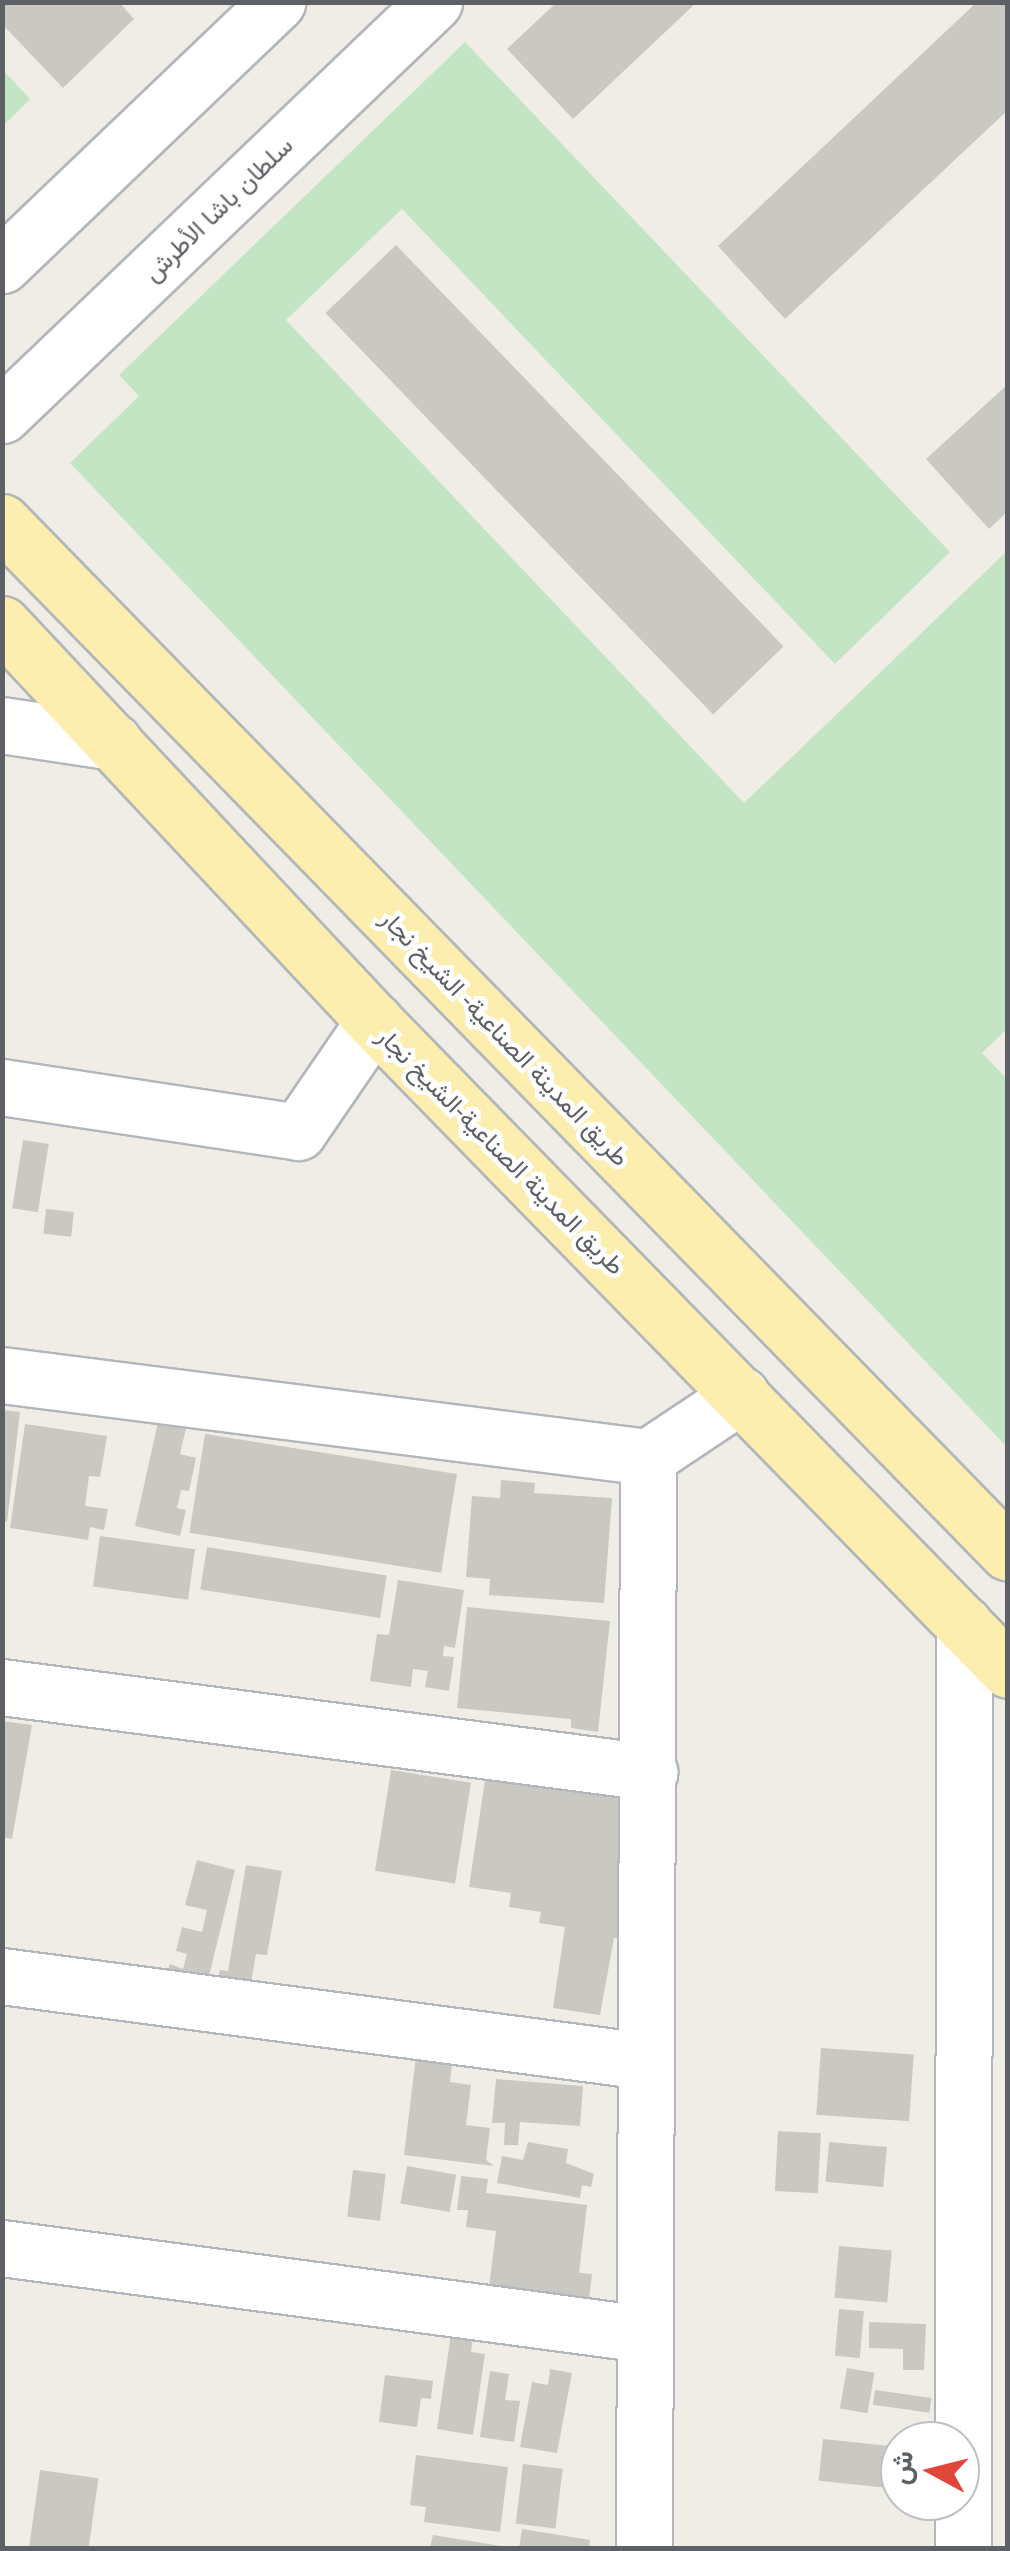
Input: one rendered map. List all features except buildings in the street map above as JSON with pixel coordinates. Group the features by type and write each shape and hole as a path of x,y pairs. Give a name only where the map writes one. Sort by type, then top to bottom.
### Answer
{"main road":[{"name":"طريق المدينة الصناعية- الشيخ نجار","path":"2,522 1008,1554"},
{"name":"طريق المدينة الصناعية-الشيخ نجار","path":"2,624 374,1022 1008,1670"}],"street":[{"path":"2,265 277,2"},
{"name":"سلطان باشا الأطرش","path":"2,415 434,2"},
{"path":"2,725 114,742"},
{"path":"2,1087 298,1132 374,1022"},
{"path":"2,1375 648,1457 741,1395"},
{"path":"644,2548 648,1457"},
{"path":"962,2548 964,1624"},
{"path":"2,1687 649,1772"},
{"path":"2,1976 645,2061"},
{"path":"2,2248 644,2334"}],"green space":[{"path":"465,42 950,552 835,664 402,209 286,320 744,803 1007,551 1008,1028 982,1053 1007,1079 1007,1447 70,463 139,396 119,375"},
{"path":"3,70 30,99 3,126"}]}
